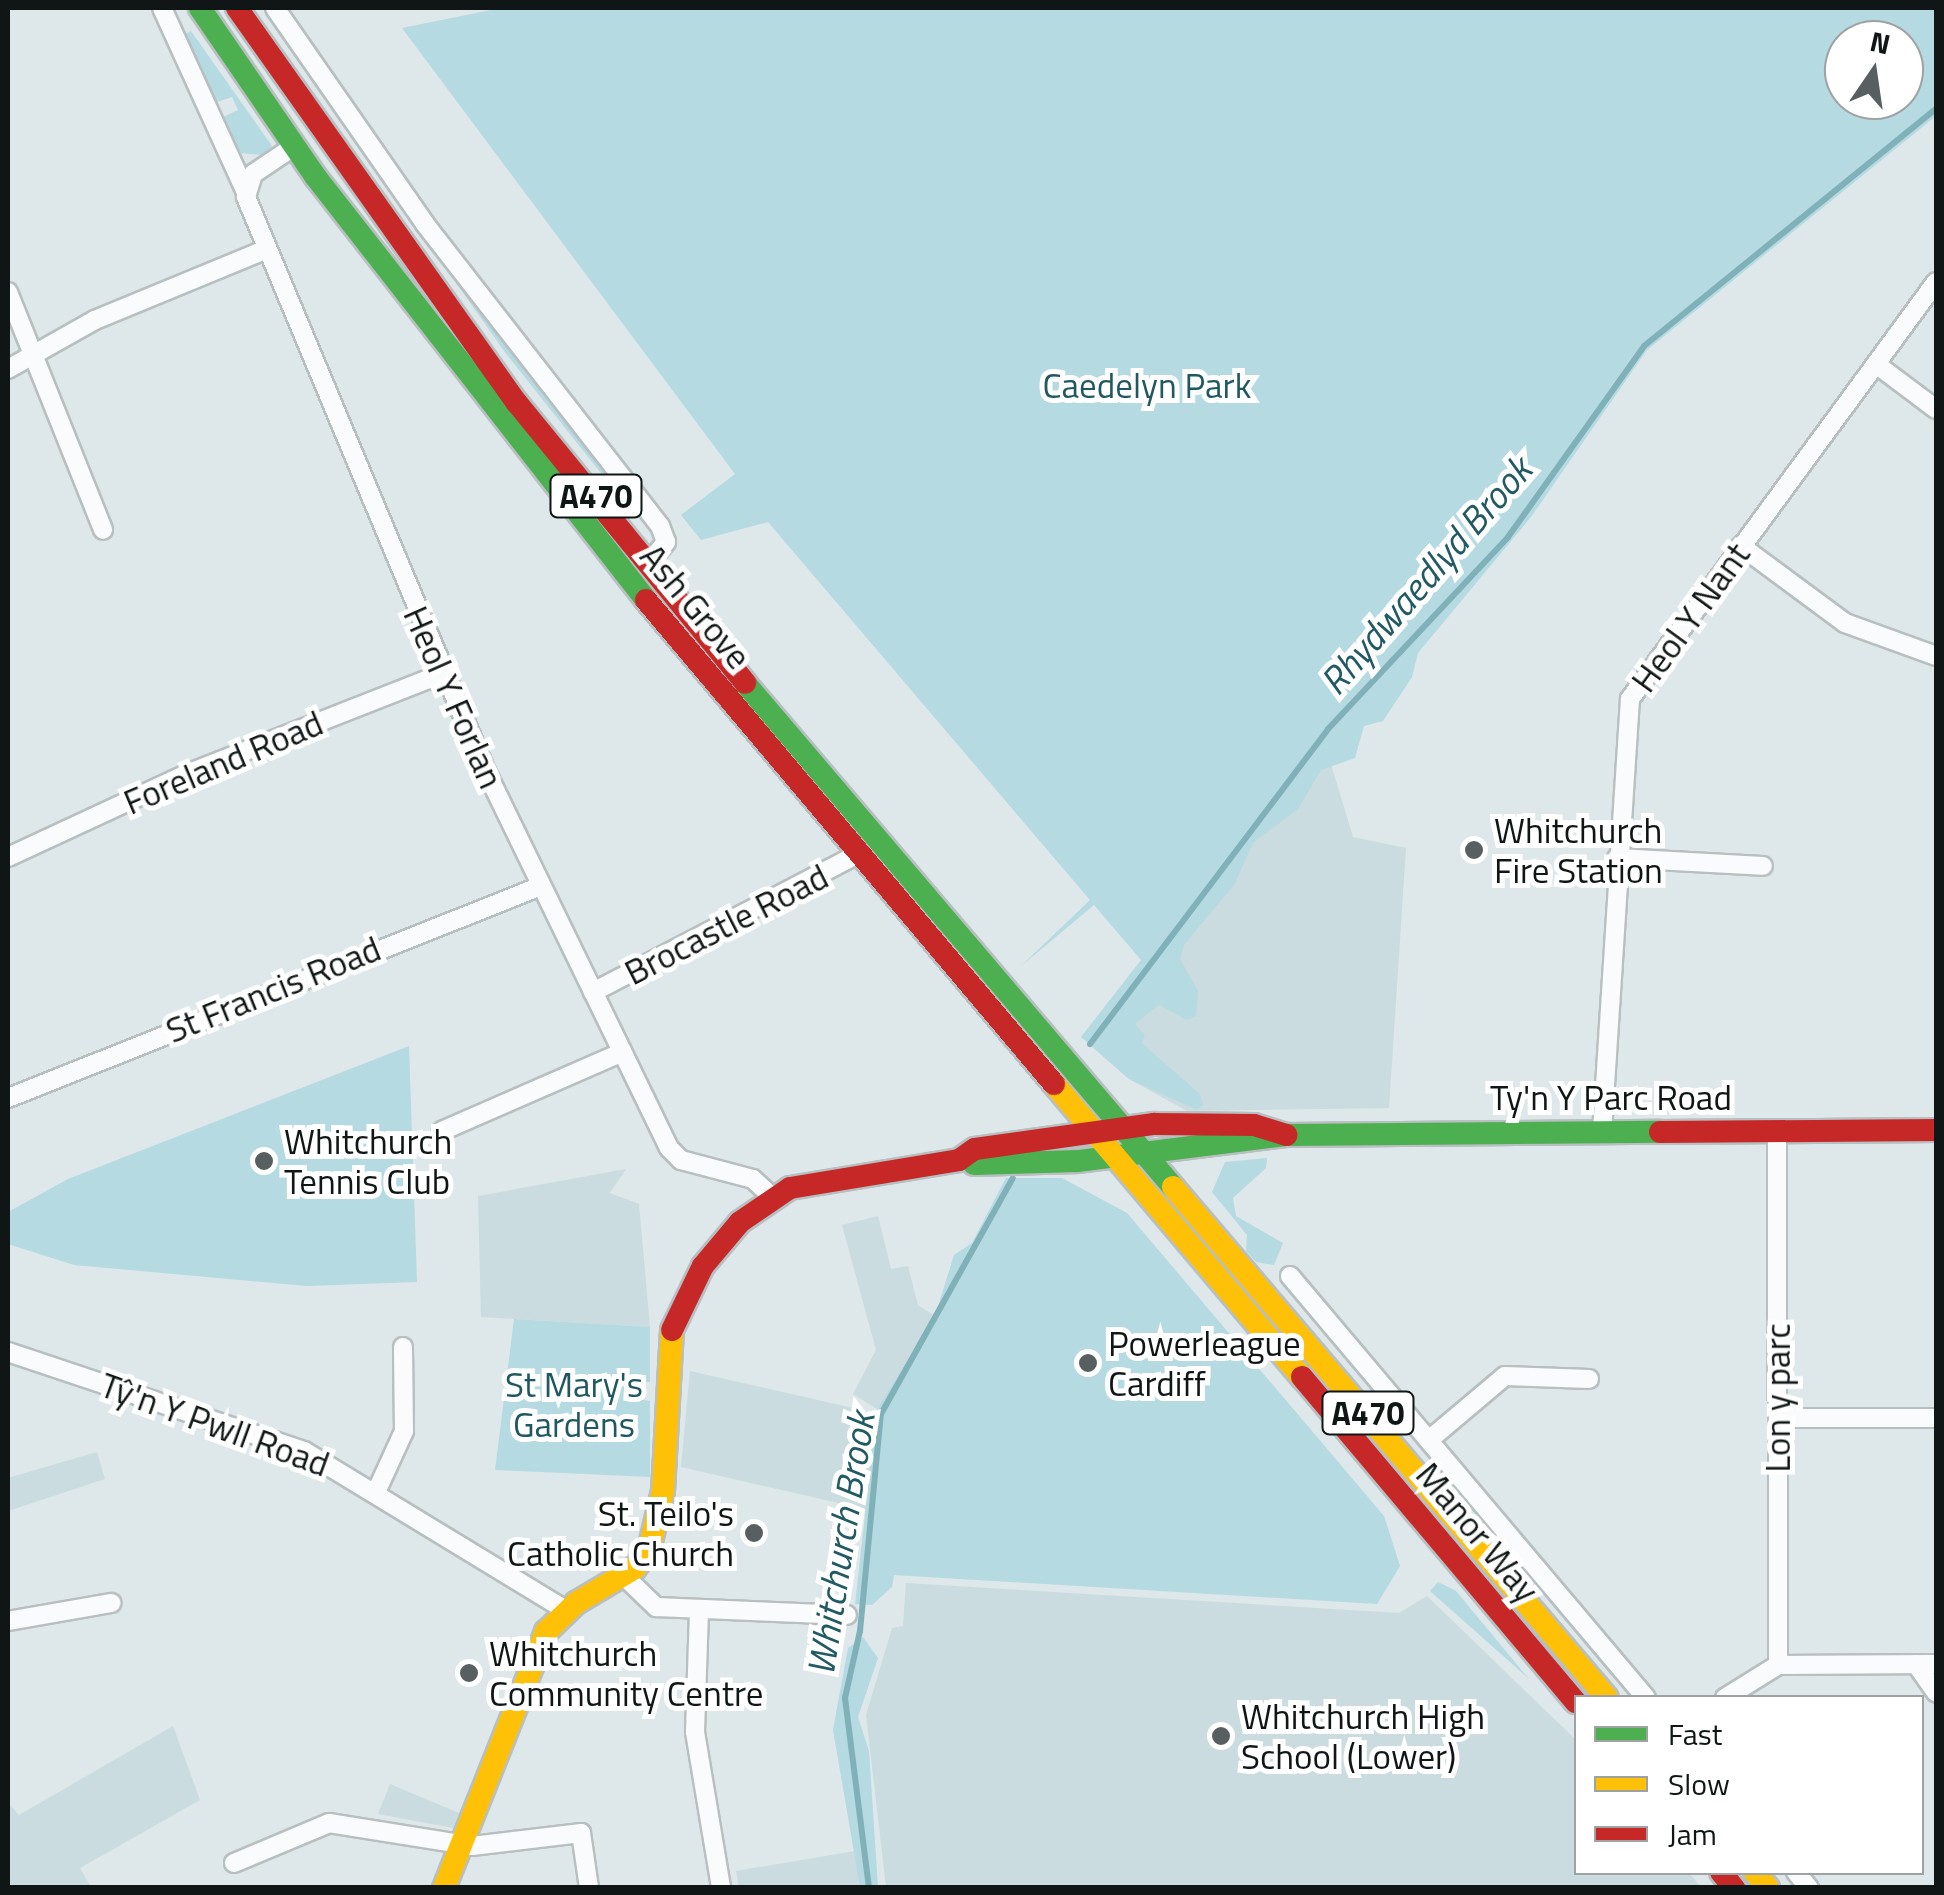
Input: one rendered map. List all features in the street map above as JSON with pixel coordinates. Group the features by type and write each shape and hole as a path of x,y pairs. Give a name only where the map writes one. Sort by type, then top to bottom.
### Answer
{"main road":[{"name":"Ash Grove","path":"200,8 296,145 536,466 858,854 1111,1130"},
{"name":"Ash Grove","path":"238,8 479,354 1111,1130"},
{"name":"Ty'n Y Parc Road","path":"960,1160 975,1149 1111,1130 1254,1125 1286,1134 1936,1130"},
{"name":"Manor Way","path":"1111,1130 1574,1700"},
{"name":"Manor Way","path":"1111,1130 1604,1695"},
{"name":"Ty'n Y Parc Road","path":"960,1160 976,1164 1254,1144 1286,1134"},
{"path":"444,1888 540,1646 566,1610 624,1576 649,1550 660,1518 668,1347 677,1314 724,1238 772,1197 808,1184 960,1160"}],"street":[{"name":"Heol Y Forlan","path":"162,8 245,190 442,674 541,886 675,1156 753,1179 772,1197"},
{"name":"Ash Grove","path":"275,8 426,224 660,526 666,542 649,563"},
{"path":"245,190 253,174 296,145"},
{"path":"8,370 129,304 267,249"},
{"name":"Heol Y Nant","path":"1602,1132 1630,699 1936,282"},
{"path":"8,292 104,530"},
{"path":"1876,364 1936,409"},
{"path":"1740,546 1845,623 1936,656"},
{"name":"Foreland Road","path":"8,857 188,774 442,674"},
{"name":"Brocastle Road","path":"593,992 858,854"},
{"path":"1617,858 1763,866"},
{"name":"St Francis Road","path":"8,1098 541,886"},
{"path":"442,1131 623,1052"},
{"name":"Lon y parc","path":"1777,1131 1778,1665"},
{"name":"Manor Way","path":"1290,1276 1643,1695"},
{"path":"376,1490 404,1430 403,1347"},
{"name":"Tŷ'n Y Pwll Road","path":"8,1352 263,1435 376,1490 473,1558 566,1610"},
{"path":"1430,1440 1505,1376 1589,1379"},
{"path":"1778,1418 1936,1418"},
{"path":"624,1576 647,1604 699,1611 848,1616"},
{"path":"8,1620 111,1604"},
{"path":"699,1611 696,1732 722,1888"},
{"path":"1916,1664 1936,1693"},
{"path":"1730,1695 1778,1665 1936,1664"},
{"path":"234,1863 329,1824 462,1845 581,1833 589,1888"}],"shaded area":[{"path":"1326,748 1353,837 1406,848 1389,1108 1187,1111 1129,1079 1098,1052 1261,826"},
{"path":"626,1169 610,1193 639,1204 650,1327 481,1317 478,1196"},
{"path":"878,1216 891,1269 908,1266 918,1305 935,1316 877,1409 853,1394 876,1350 842,1225"},
{"path":"690,1371 875,1413 869,1510 681,1467"},
{"path":"97,1452 105,1479 8,1511 8,1478"},
{"name":"Whitchurch High School (Lower)","path":"906,1583 1399,1613 1427,1596 1574,1738 1574,1875 1691,1875 1701,1887 886,1887 866,1715 892,1628 903,1626"},
{"path":"173,1726 200,1800 80,1868 91,1887 8,1887 8,1803 19,1815"},
{"path":"390,1784 459,1813 453,1828 378,1814"},
{"path":"861,1850 864,1887 739,1887 736,1871"}],"green space":[{"name":"Caedelyn Park","path":"501,8 1936,8 1936,116 1647,350 1531,517 1418,653 1412,677 1383,721 1364,726 1355,758 1321,770 1298,809 1253,843 1234,885 1184,945 1180,959 1198,991 1196,1016 1187,1020 1159,1005 1135,1024 1145,1035 1142,1043 1200,1094 1203,1105 1197,1110 1129,1079 1081,1037 1141,960 1094,905 1020,967 1090,900 768,522 701,540 681,515 735,474 402,28"},
{"path":"191,31 272,146 263,155 240,153 223,117 238,110 232,97 217,102 185,34"},
{"path":"417,227 612,479 608,482 504,351"},
{"name":"Whitchurch Tennis Club","path":"409,1046 417,1282 307,1286 74,1265 8,1244 8,1212 68,1179"},
{"path":"1267,1158 1266,1168 1233,1198 1236,1216 1283,1243 1274,1265 1256,1262 1246,1251 1247,1235 1212,1192 1225,1162"},
{"name":"Powerleague Cardiff","path":"1006,1178 1062,1178 1127,1213 1384,1516 1400,1566 1377,1604 894,1575 892,1587 872,1605 855,1604 877,1409 935,1316 954,1255 972,1243"},
{"name":"St Mary's Gardens","path":"514,1319 650,1327 650,1382 643,1382 643,1400 650,1401 650,1477 495,1470"},
{"path":"1438,1582 1456,1591 1529,1679 1430,1591"},
{"path":"863,1637 878,1658 858,1717 869,1751 878,1887 860,1887 833,1730 848,1648"}],"waterway":[{"name":"Rhydwaedlyd Brook","path":"1090,1044 1328,729 1508,537 1644,346 1936,109"},
{"name":"Whitchurch Brook","path":"869,1888 845,1698 860,1631 881,1414 1013,1178"}],"traffic: fast":[{"path":"200,8 315,176 646,600"},
{"path":"745,683 1173,1187"},
{"path":"974,1164 1078,1161 1286,1135 1660,1132"}],"traffic: slow":[{"path":"1054,1084 1302,1377"},
{"path":"1173,1187 1604,1695"},
{"path":"444,1888 546,1632 576,1603 635,1568 649,1550 663,1491 672,1330"},
{"path":"1757,1875 1768,1888"}],"traffic: jam":[{"path":"237,8 517,403 745,683"},
{"path":"646,600 1054,1084"},
{"path":"672,1330 703,1266 740,1222 790,1188 959,1160 975,1149 1154,1124 1254,1125 1286,1135"},
{"path":"1660,1132 1936,1130"},
{"path":"1302,1377 1574,1700"},
{"path":"1723,1875 1734,1888"}],"place":[{"name":"Whitchurch Fire Station","path":"1474,850"},
{"name":"Whitchurch Tennis Club","path":"264,1161"},
{"name":"Powerleague Cardiff","path":"1088,1363"},
{"name":"St. Teilo's Catholic Church","path":"754,1533"},
{"name":"Whitchurch Community Centre","path":"469,1673"},
{"name":"Whitchurch High School (Lower)","path":"1221,1736"}]}
